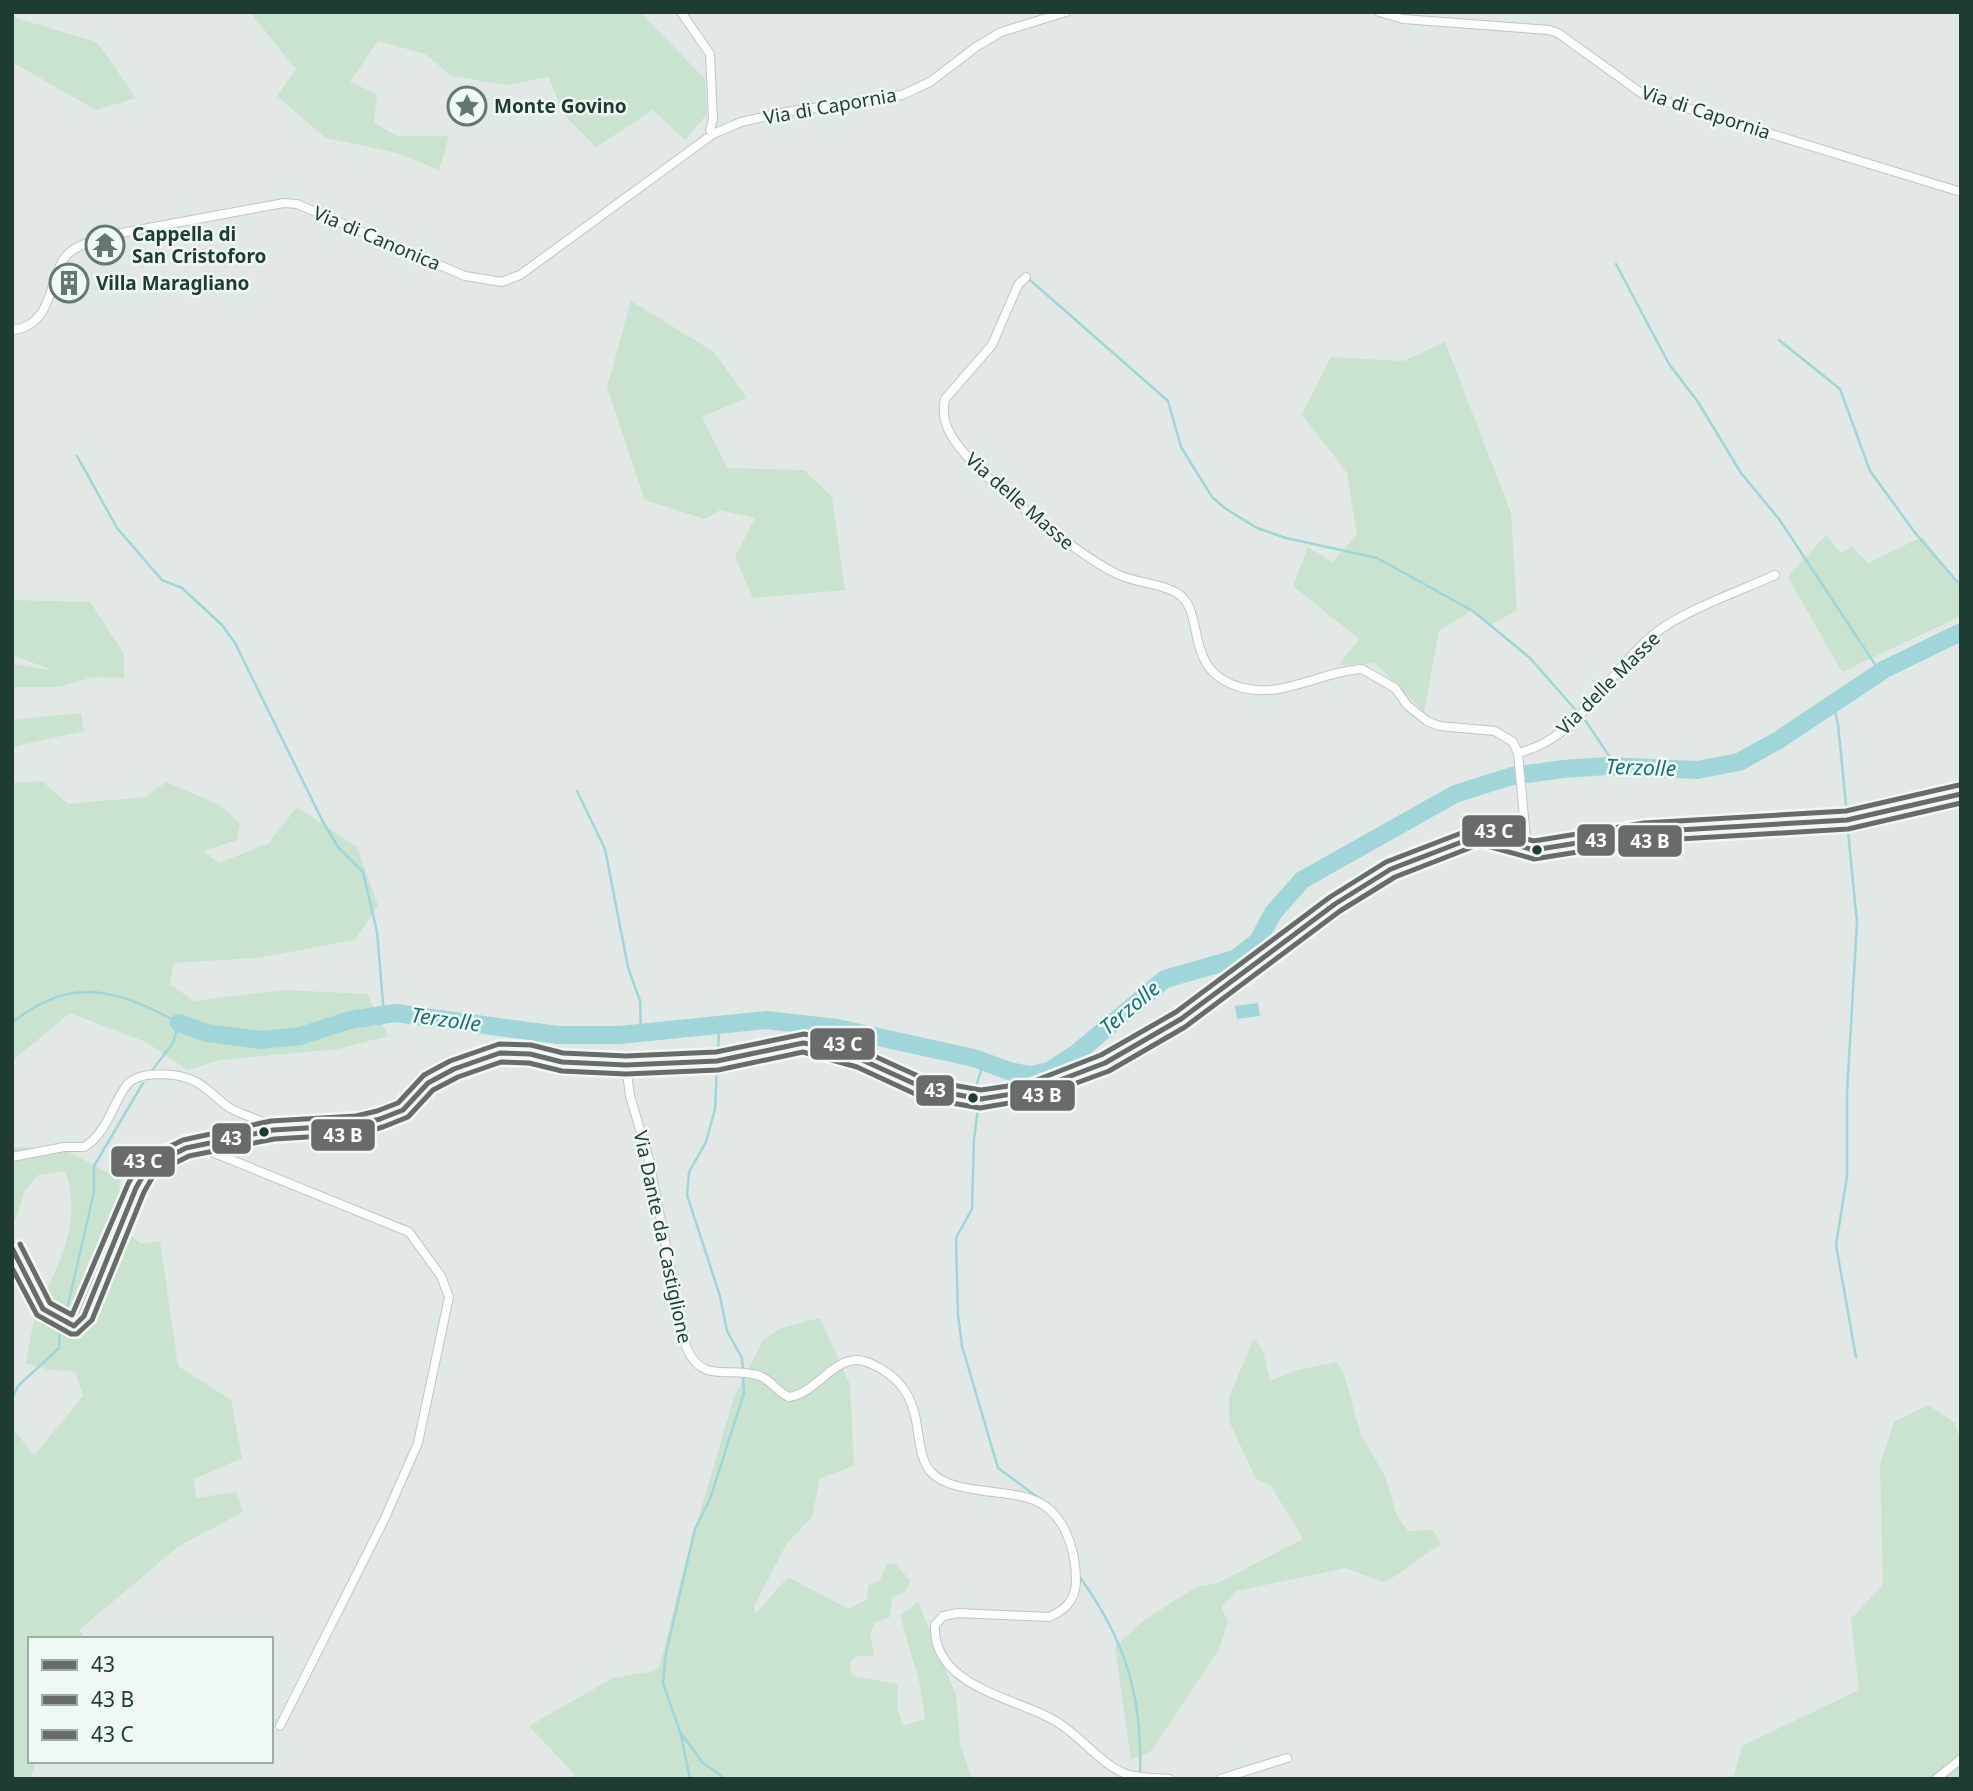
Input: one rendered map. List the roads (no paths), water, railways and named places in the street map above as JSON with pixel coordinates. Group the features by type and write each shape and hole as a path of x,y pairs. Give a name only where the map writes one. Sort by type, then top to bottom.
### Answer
{"street":[{"path":"681,12 710,54 713,119 710,130 713,134"},
{"name":"Via di Capornia","path":"741,122 786,112 902,95 930,82 976,47 1001,32 1066,12"},
{"name":"Via di Capornia","path":"1379,12 1403,19 1549,30 1558,33 1644,94 1961,192"},
{"name":"Via di Canonica","path":"12,330 21,329 44,309 65,256 81,246 105,236 284,203 297,204 465,276 502,282 520,275 713,134 741,122"},
{"name":"Via delle Masse","path":"1026,276 1018,285 992,345 945,400 945,423 966,456 1080,553 1116,574 1180,594 1188,604 1199,652 1205,662 1241,688 1276,690 1362,669 1395,688 1407,705 1427,721 1438,726 1500,733 1513,742 1518,755 1540,748 1557,735 1594,701 1656,633 1775,575"},
{"path":"1518,755 1527,850"},
{"path":"12,1248 43,1310 74,1326 84,1317 123,1214 145,1172 166,1156 197,1146 273,1130 357,1125 380,1119 403,1110 428,1083 454,1069 500,1053 530,1054 562,1062 626,1065 718,1061 803,1043 823,1046 860,1059 926,1089 966,1098 1000,1098 1031,1091 1105,1063 1181,1019 1335,904 1391,869 1480,835 1527,850 1645,832 1847,820 1961,794"},
{"name":"Via Dante da Castiglione","path":"626,1065 630,1097 648,1156 686,1347 693,1360 704,1370 756,1374 789,1397 799,1396 843,1363 856,1359 867,1362 888,1374 904,1389 917,1416 924,1456 933,1475 964,1488 1033,1499 1053,1514 1063,1525 1073,1550 1076,1591 1070,1603 1062,1612 1049,1617 958,1613 943,1616 935,1625 938,1647 943,1659 959,1676 1053,1719 1126,1774 1169,1779"},
{"path":"12,1157 64,1147 84,1147 103,1130 126,1085 133,1078 166,1075 193,1080 231,1110 269,1124 273,1130"},
{"path":"197,1146 409,1232 441,1276 449,1297 418,1443 384,1520 280,1726"},
{"path":"1220,1779 1287,1758"},
{"path":"1936,1779 1961,1759"}],"water":[{"path":"1258,1003 1260,1016 1237,1019 1235,1006"}],"waterway":[{"path":"1616,264 1669,364 1698,402 1741,473 1779,519 1880,672"},
{"path":"1030,280 1168,401 1181,447 1212,497 1226,509 1257,528 1286,538 1377,558 1473,611 1530,658 1587,723 1616,766"},
{"path":"1779,340 1840,389 1870,471 1916,534 1961,586"},
{"path":"77,456 117,528 162,580 182,588 222,625 235,643 322,820 338,847 363,872 377,932 384,1015"},
{"name":"Terzolle","path":"179,1023 207,1033 261,1040 300,1036 350,1020 395,1013 558,1035 620,1035 766,1020 837,1028 974,1058 1009,1071 1031,1075 1049,1071 1078,1052 1165,979 1235,959 1258,941 1273,913 1302,880 1455,794 1512,776 1563,769 1607,766 1697,770 1739,762 1777,741 1885,669 1961,632"},
{"path":"1833,704 1838,724 1847,815"},
{"path":"577,791 605,849 628,967 640,1001 641,1033"},
{"path":"1847,822 1857,922 1847,1093 1847,1176 1836,1245 1856,1357"},
{"path":"12,1023 54,998 75,993 95,992 135,1002 179,1023 173,1043 150,1073"},
{"path":"718,1051 719,1025"},
{"path":"979,1094 977,1083 984,1062"},
{"path":"717,1065 715,1109 706,1142 689,1172 687,1195 720,1296 727,1331 742,1358 743,1370"},
{"path":"65,1318 94,1192 94,1166 143,1083"},
{"path":"979,1101 974,1139 972,1209 956,1238 958,1315 962,1346 998,1468 1051,1507"},
{"path":"12,1399 18,1386 59,1348 60,1329"},
{"path":"726,1779 703,1763 680,1732 663,1683 666,1653 695,1529 710,1499 744,1393 743,1376"},
{"path":"1079,1576 1108,1623 1128,1670 1138,1720 1140,1775"},
{"path":"681,1735 690,1779"}],"place":[{"name":"Monte Govino","path":"467,106"},
{"name":"Cappella di San Cristoforo","path":"105,245"},
{"name":"Villa Maragliano","path":"69,283"}]}
